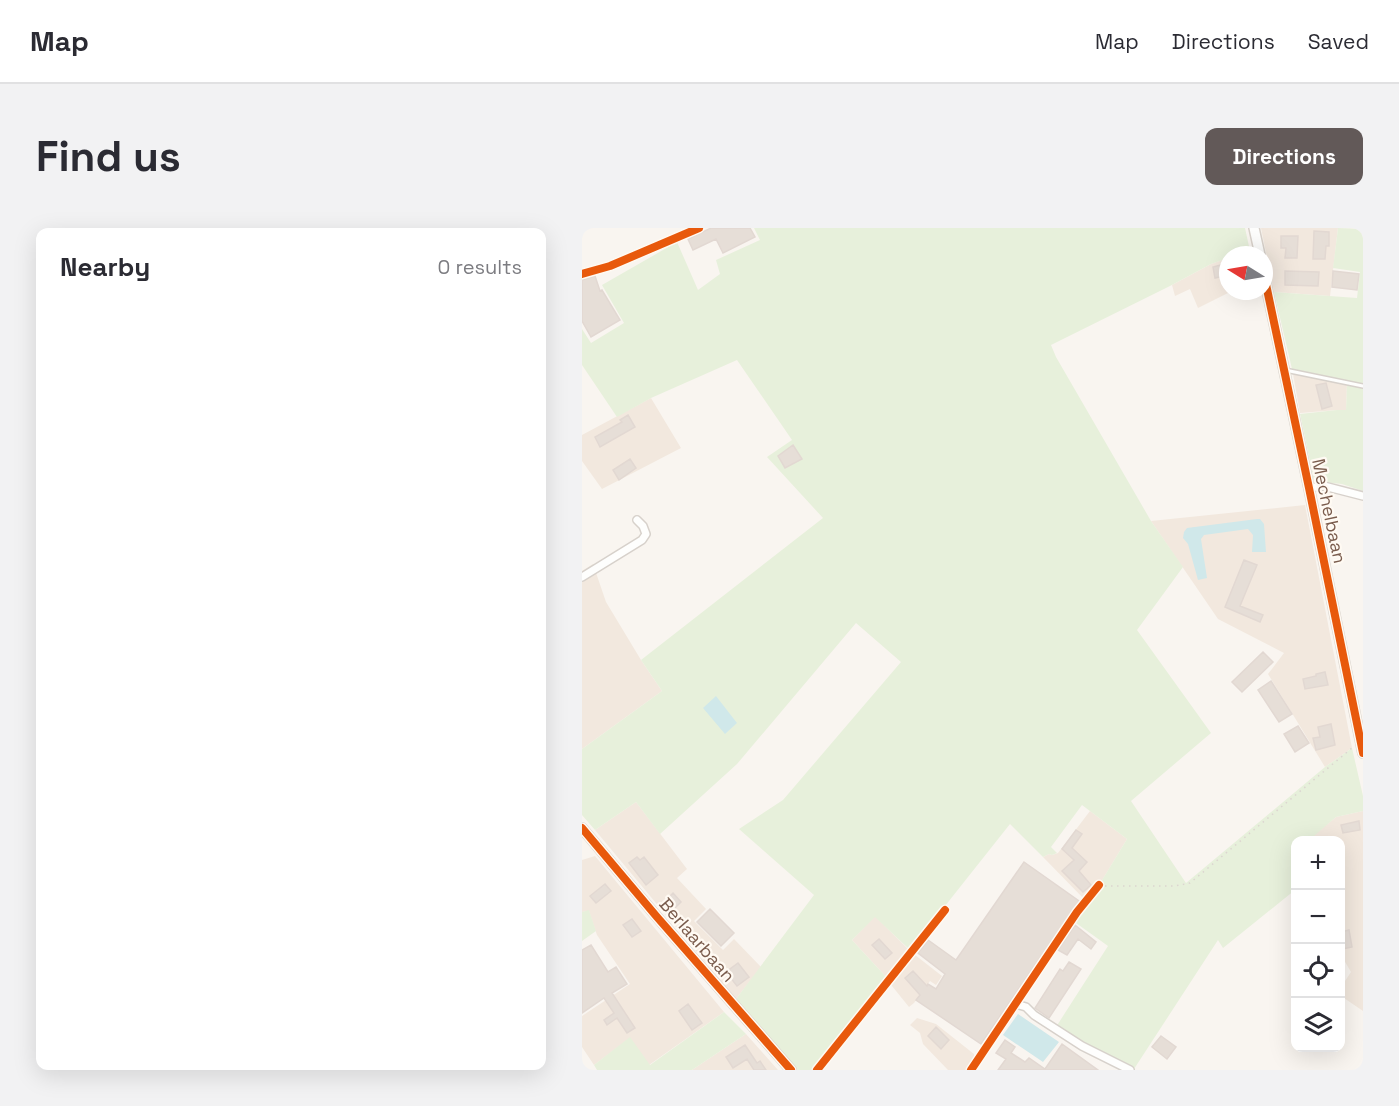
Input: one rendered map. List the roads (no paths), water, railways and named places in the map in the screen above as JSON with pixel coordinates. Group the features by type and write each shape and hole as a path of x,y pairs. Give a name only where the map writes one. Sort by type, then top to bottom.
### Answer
{"street":[{"path":"582,274 610,266 699,228"},
{"path":"1254,228 1258,246"},
{"name":"Mechelbaan","path":"1269,300 1363,753"},
{"name":"Mechelbaan","path":"1309,488 1324,486 1363,496"},
{"path":"582,577 642,540 646,534 643,526 637,520"},
{"name":"Berlaarbaan","path":"582,828 791,1070"},
{"path":"971,1070 1066,928 1099,885"},
{"path":"818,1070 945,910"},
{"path":"1016,1004 1026,1007 1082,1046 1130,1070"}],"lane":[{"path":"1284,370 1363,386"}],"water":[{"path":"1260,519 1264,524 1266,552 1252,552 1253,535 1248,529 1204,535 1201,539 1207,578 1198,580 1188,544 1183,538 1187,528"},
{"path":"716,696 737,723 725,734 703,708"},
{"path":"1018,1014 1059,1042 1043,1062 1003,1035"}]}
